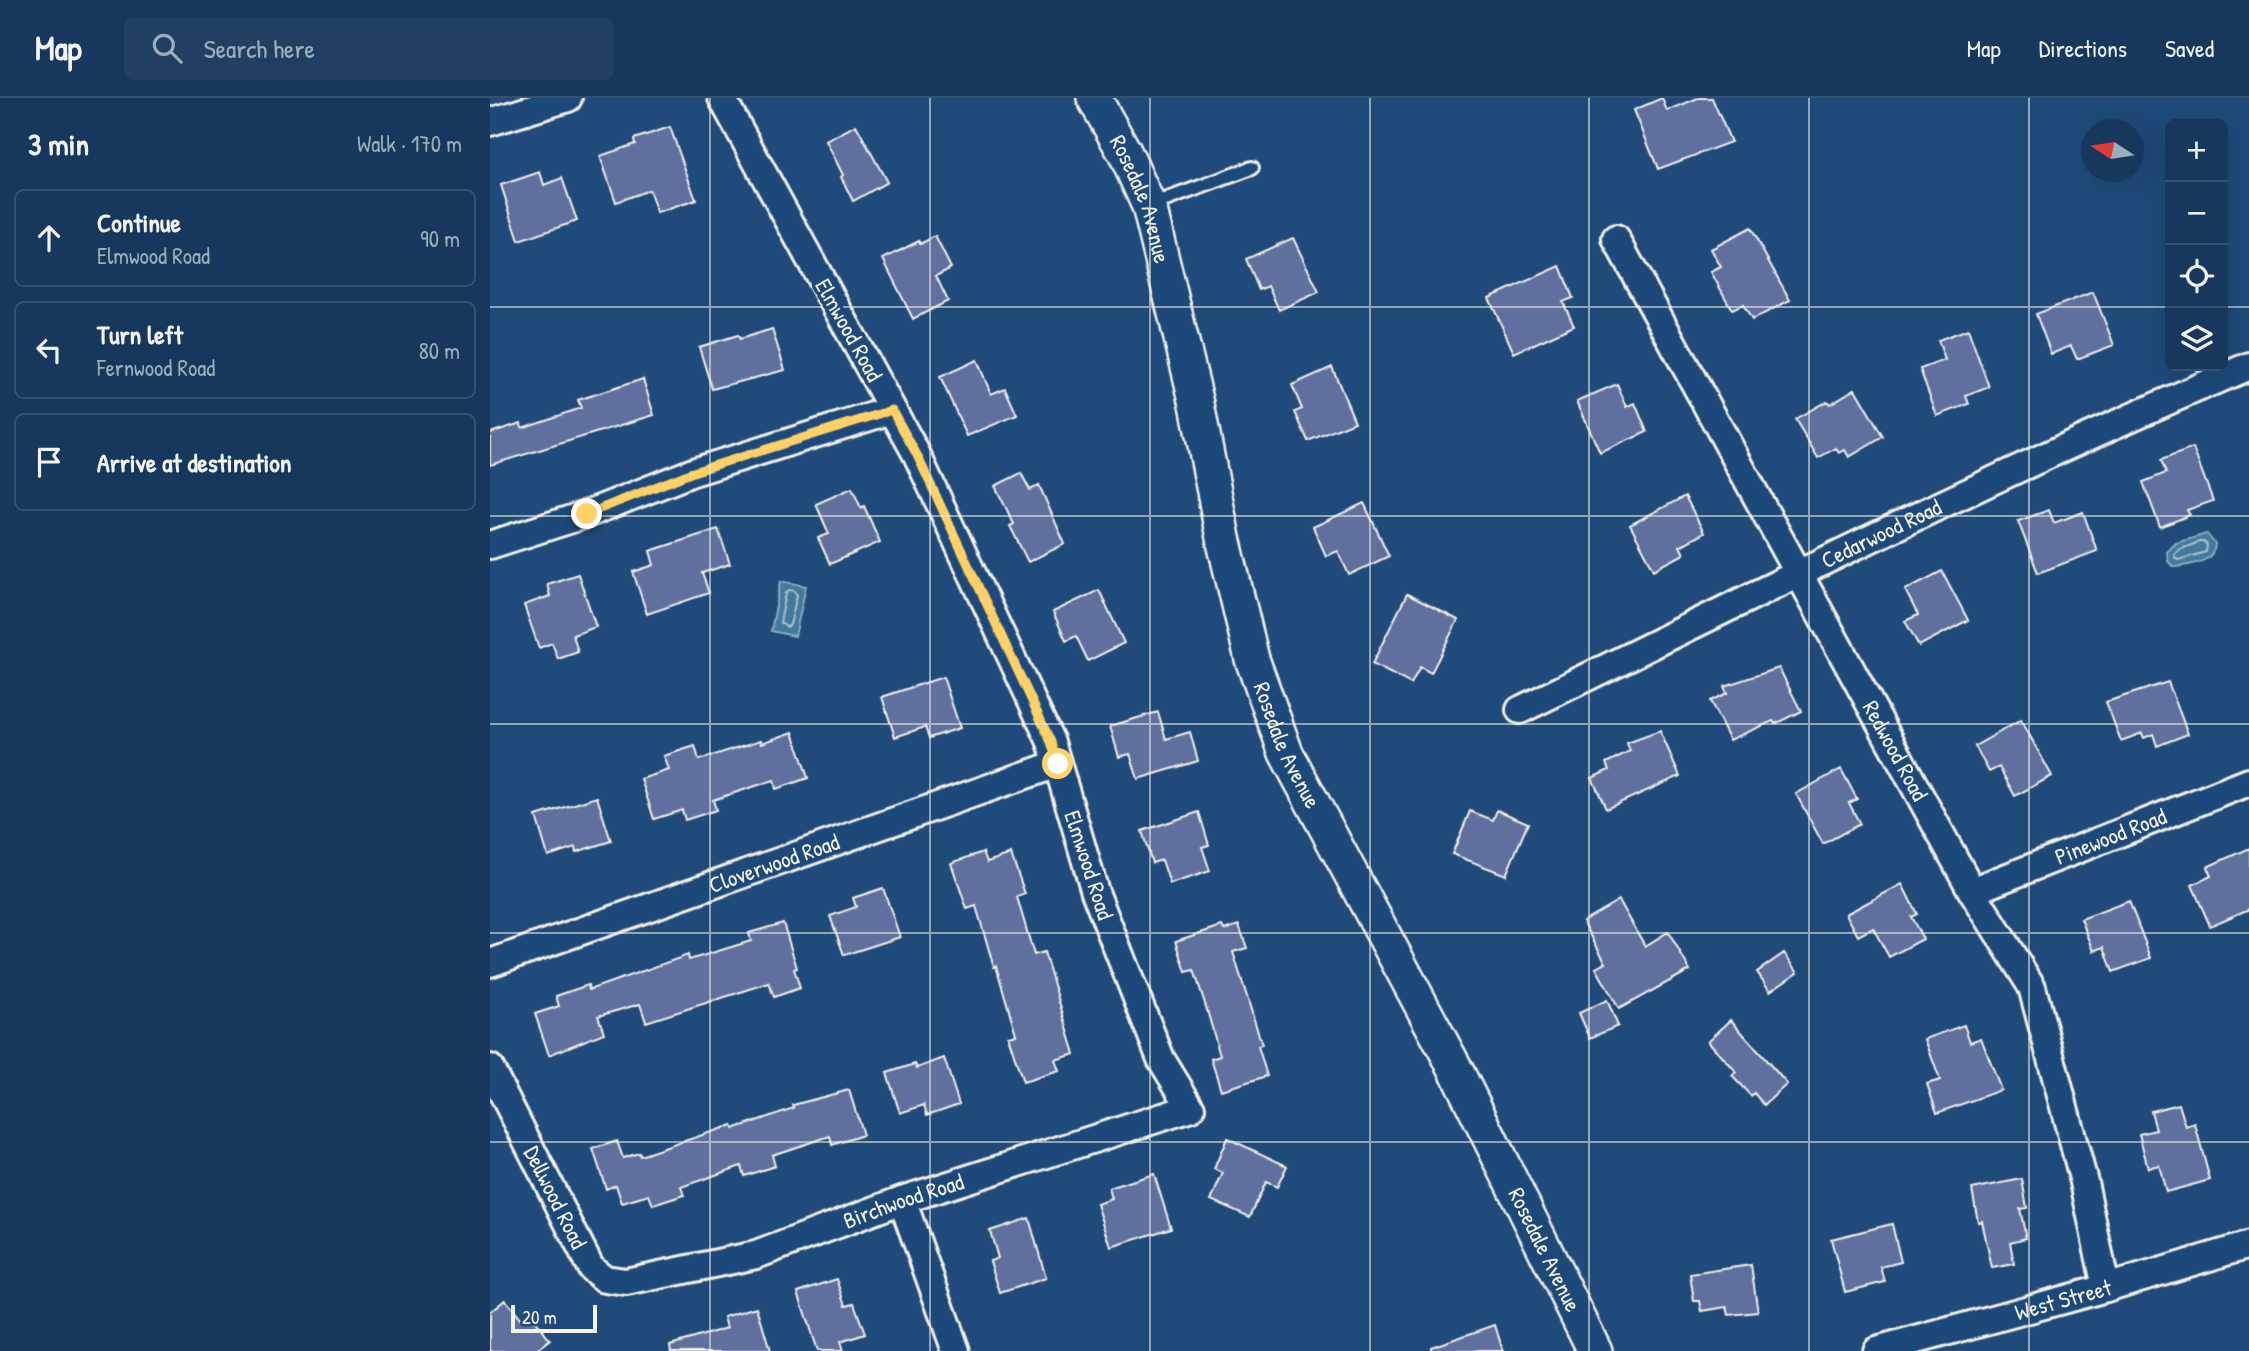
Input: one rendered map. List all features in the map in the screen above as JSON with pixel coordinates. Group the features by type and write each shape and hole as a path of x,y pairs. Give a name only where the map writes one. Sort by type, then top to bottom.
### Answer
{"street":[{"path":"490,122 568,98"},
{"name":"Elmwood Road","path":"722,98 917,455 1040,717 1058,764 1095,892 1161,1059 1191,1108"},
{"name":"Rosedale Avenue","path":"1094,98 1125,153 1149,206 1197,404 1223,538 1252,659 1286,753 1454,1066 1595,1351"},
{"name":"Redwood Road","path":"1616,239 1972,891 2032,987 2084,1182 2106,1287"},
{"name":"Cedarwood Road","path":"1520,710 1799,573 2123,420 2249,366"},
{"path":"490,545 587,514 693,472 892,410"},
{"name":"Cloverwood Road","path":"490,963 1058,764"},
{"name":"Pinewood Road","path":"1972,891 2249,782"},
{"name":"Dellwood Road","path":"490,1068 591,1268 605,1279 613,1280"},
{"name":"Birchwood Road","path":"613,1280 626,1282 755,1255 902,1200 1191,1108"},
{"path":"902,1200 956,1351"},
{"name":"West Street","path":"1876,1351 2249,1245"}],"lane":[{"path":"1149,206 1252,168"}],"water":[{"path":"2207,534 2215,544 2214,550 2207,558 2177,567 2173,567 2168,561 2167,552 2176,543"},
{"path":"781,581 806,586 795,636 771,631"}],"building":[{"path":"1662,98 1667,111 1698,98 1712,98 1731,142 1658,169 1634,110"},
{"path":"856,125 887,182 853,201 826,141"},
{"path":"670,127 696,200 657,213 649,190 616,202 600,156 635,144 634,139"},
{"path":"540,172 544,185 562,178 577,221 519,241 501,185"},
{"path":"1750,228 1790,300 1752,320 1743,305 1732,310 1711,272 1721,267 1711,249"},
{"path":"935,236 951,268 936,276 948,301 913,319 883,259"},
{"path":"1293,238 1319,292 1279,310 1268,286 1259,290 1246,259"},
{"path":"1560,266 1573,298 1563,302 1574,326 1514,353 1489,298"},
{"path":"2093,292 2114,345 2077,359 2071,346 2051,354 2036,314"},
{"path":"772,329 785,370 712,389 699,347 738,335 740,339"},
{"path":"1968,329 1989,387 1966,396 1969,404 1937,416 1920,369 1945,360 1938,340"},
{"path":"977,360 991,394 1005,388 1017,415 967,436 940,377"},
{"path":"1332,367 1355,422 1308,441 1295,412 1302,409 1292,385"},
{"path":"643,379 654,415 490,465 490,433 521,423 522,428 581,408 578,400"},
{"path":"1617,384 1627,407 1635,403 1647,432 1600,453 1577,401"},
{"path":"1855,389 1883,437 1849,457 1845,450 1839,453 1836,448 1818,458 1795,419 1827,401 1830,404"},
{"path":"2193,448 2213,501 2187,510 2190,515 2160,527 2143,482 2166,473 2161,460"},
{"path":"1021,473 1030,490 1039,485 1065,544 1028,562 1010,526 1014,524 995,486"},
{"path":"852,488 861,508 864,506 880,542 830,564 818,538 829,534 816,504"},
{"path":"1685,496 1704,533 1680,546 1684,554 1654,570 1630,525"},
{"path":"1364,503 1389,556 1349,575 1338,551 1326,556 1313,527"},
{"path":"2049,510 2054,523 2083,512 2097,551 2038,573 2018,521"},
{"path":"718,529 730,564 702,573 709,593 647,614 633,572 654,565 650,551"},
{"path":"1942,571 1968,620 1919,646 1905,621 1918,615 1905,590"},
{"path":"578,574 596,627 573,635 578,652 558,659 552,643 539,648 524,605 550,596 547,584"},
{"path":"1099,590 1124,643 1088,661 1076,636 1066,641 1053,612"},
{"path":"1407,594 1458,620 1431,673 1420,667 1411,684 1372,664"},
{"path":"1779,668 1801,711 1775,724 1773,721 1730,740 1710,701 1727,693 1724,686"},
{"path":"943,677 960,728 929,738 925,727 895,737 882,697"},
{"path":"2168,682 2188,734 2157,746 2153,734 2144,738 2142,733 2121,741 2106,702"},
{"path":"1158,712 1166,739 1190,732 1198,761 1138,779 1130,754 1119,757 1110,726"},
{"path":"2021,720 2052,776 2015,796 1999,767 1989,772 1975,746"},
{"path":"1660,731 1680,776 1606,809 1592,778 1609,770 1606,763 1630,751 1627,743"},
{"path":"793,732 808,778 776,789 774,780 713,800 716,810 685,820 682,810 654,819 641,779 669,770 664,756 695,746 699,760"},
{"path":"1841,769 1857,799 1849,803 1860,824 1823,844 1796,794"},
{"path":"597,797 611,841 576,852 575,847 548,856 536,816"},
{"path":"1497,810 1528,823 1506,875 1452,854 1470,811 1493,820"},
{"path":"1199,812 1209,845 1202,847 1210,871 1170,884 1162,860 1152,863 1142,831"},
{"path":"2249,848 2249,909 2210,926 2192,885 2211,876 2207,867"},
{"path":"983,852 987,862 1011,854 1025,894 1017,897 1034,955 1044,952 1075,1054 1055,1060 1059,1071 1023,1082 1008,1036 1016,1034 996,966 994,967 976,906 967,909 951,863"},
{"path":"1902,884 1917,914 1911,917 1923,939 1889,957 1873,928 1858,936 1846,914"},
{"path":"883,888 900,937 844,955 830,916 856,907 853,898"},
{"path":"1619,900 1645,946 1668,932 1690,970 1619,1009 1596,968 1606,963 1583,921"},
{"path":"2129,901 2151,958 2113,972 2104,947 2094,951 2081,919"},
{"path":"783,923 797,968 794,969 800,988 774,997 769,983 646,1022 640,1004 598,1016 604,1033 549,1055 535,1014 559,1006 556,996 588,985 589,990 688,955 689,960 751,941 749,933"},
{"path":"1239,925 1247,948 1233,952 1262,1045 1258,1046 1267,1076 1221,1090 1211,1059 1220,1056 1207,1010 1194,970 1186,972 1176,941 1222,926 1224,930"},
{"path":"1784,953 1798,972 1770,991 1757,972"},
{"path":"1607,1000 1618,1026 1590,1038 1579,1013"},
{"path":"1731,1020 1787,1084 1764,1105 1754,1093 1751,1096 1732,1076 1736,1072 1708,1041"},
{"path":"1964,1025 1970,1042 1981,1038 2001,1090 1937,1113 1927,1084 1940,1080 1925,1039"},
{"path":"944,1058 959,1104 927,1115 924,1105 900,1113 887,1073 915,1064 917,1068"},
{"path":"849,1090 863,1135 832,1145 830,1136 772,1155 775,1166 744,1176 741,1166 681,1187 684,1195 653,1205 649,1195 622,1203 616,1185 606,1189 593,1149 617,1141 623,1158 639,1153 640,1156 732,1125 733,1129 794,1108 793,1105"},
{"path":"2179,1104 2186,1127 2195,1124 2210,1180 2166,1192 2159,1165 2148,1168 2139,1134 2156,1130 2151,1111"},
{"path":"1227,1138 1287,1166 1277,1187 1266,1182 1250,1217 1211,1200 1223,1173 1214,1169"},
{"path":"1154,1174 1171,1228 1111,1247 1097,1204 1112,1199 1109,1188"},
{"path":"2022,1179 2027,1208 2020,1209 2026,1238 2010,1242 2014,1264 1992,1268 1982,1221 1978,1222 1972,1189"},
{"path":"1029,1218 1046,1278 1000,1293 990,1261 998,1258 990,1231"},
{"path":"1892,1224 1901,1262 1881,1267 1885,1282 1845,1292 1831,1239"},
{"path":"1751,1265 1758,1312 1729,1315 1727,1307 1702,1311 1700,1301 1694,1301 1690,1274"},
{"path":"837,1279 846,1305 854,1303 865,1334 840,1342 843,1351 817,1351 798,1292"},
{"path":"505,1300 521,1320 529,1314 550,1340 536,1351 490,1351 490,1312"},
{"path":"757,1307 770,1351 671,1351 670,1345 727,1328 724,1317"},
{"path":"1495,1325 1503,1351 1431,1351 1431,1347"}],"route":[{"path":"587,514 693,472 892,410 917,455 1051,742 1058,764"}]}
